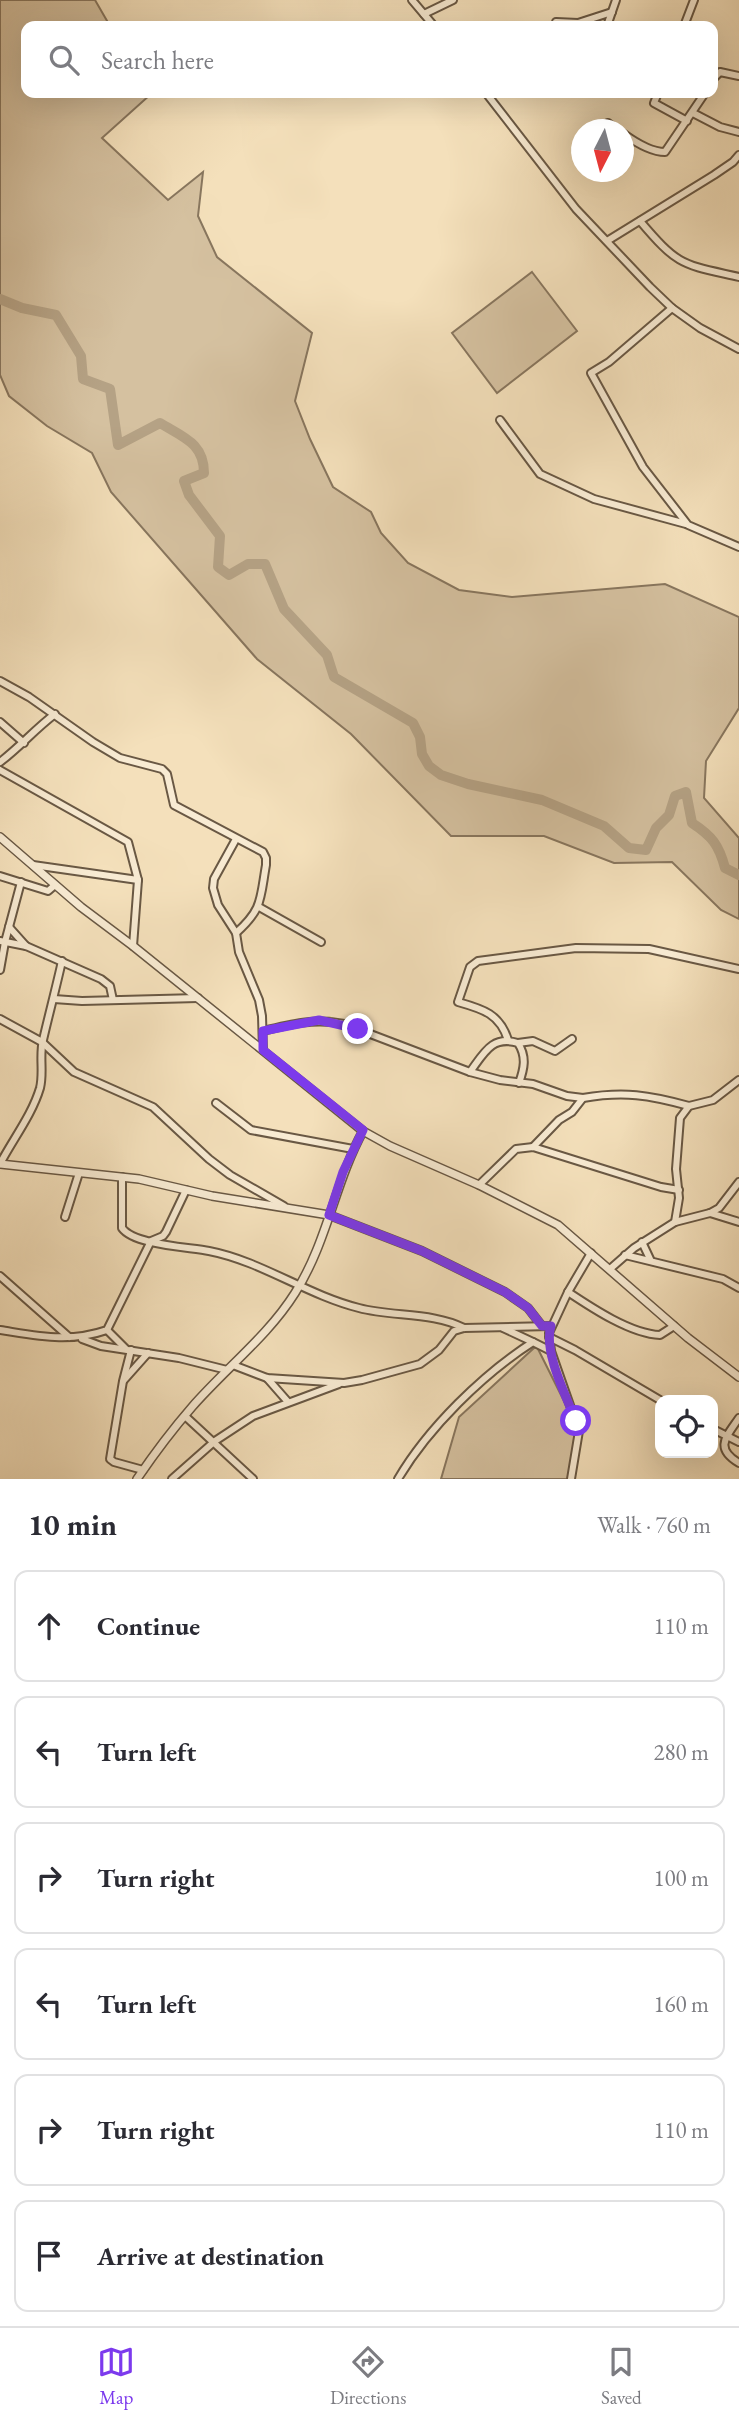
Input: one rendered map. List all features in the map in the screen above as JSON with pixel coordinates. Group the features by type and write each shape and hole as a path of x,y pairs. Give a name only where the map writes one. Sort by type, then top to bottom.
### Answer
{"street":[{"path":"412,0 430,21"},
{"path":"424,14 453,0"},
{"path":"609,21 616,0"},
{"path":"686,21 694,0"},
{"path":"584,21 612,12"},
{"path":"718,74 720,72 739,76"},
{"path":"490,98 576,209 672,308 700,328 739,349"},
{"path":"656,98 654,103 687,121"},
{"path":"634,142 659,153 664,152 702,98"},
{"path":"693,114 720,127 739,132"},
{"path":"607,241 733,162 739,155"},
{"path":"640,221 663,248 682,263 739,276"},
{"path":"672,308 609,362 591,373 643,467 688,525"},
{"path":"500,420 540,474 594,499 688,525 739,547"},
{"path":"0,681 120,758 165,771 174,805 265,855 266,865 259,907 249,922 236,933"},
{"path":"0,762 55,714"},
{"path":"0,722 24,743"},
{"path":"0,770 125,838 138,880 133,946"},
{"path":"0,837 81,907 363,1130 390,1146 479,1185 558,1226 674,1326 739,1377"},
{"path":"236,839 213,882 218,905 236,933 239,952 259,1000 263,1050"},
{"path":"33,865 138,880"},
{"path":"0,876 48,891 55,885"},
{"path":"0,970 2,942 22,882"},
{"path":"259,907 321,942"},
{"path":"9,926 26,946"},
{"path":"2,942 26,946 101,979 110,986 113,1000"},
{"path":"509,1040 494,1014 458,1002 470,967 478,961 576,948 649,949 739,969"},
{"path":"62,961 42,1042 43,1069 40,1086 34,1104 0,1164 122,1177 329,1215 422,1251 505,1292 528,1308 542,1326"},
{"path":"54,999 198,999"},
{"path":"0,1020 42,1042 74,1072 153,1107 209,1159 251,1188 284,1206"},
{"path":"263,1031 307,1021 330,1021 470,1072 533,1084 566,1096 583,1098 604,1094 637,1094 662,1098 689,1107"},
{"path":"470,1072 494,1044 509,1040 518,1044 533,1041 555,1051 572,1039"},
{"path":"518,1044 524,1064 519,1083"},
{"path":"675,1222 679,1190 676,1169 680,1118 689,1107 713,1100 739,1080"},
{"path":"533,1147 553,1125 572,1112 583,1098"},
{"path":"216,1103 251,1130 353,1149"},
{"path":"137,1479 185,1416 281,1314 299,1286 363,1130"},
{"path":"479,1185 516,1149 533,1147 661,1187 679,1190"},
{"path":"65,1217 79,1173"},
{"path":"122,1177 122,1228 129,1235 192,1250 207,1250 355,1307 442,1320 464,1328"},
{"path":"610,1269 642,1242 675,1222 710,1213 723,1204 738,1187"},
{"path":"82,1339 107,1330 151,1241 166,1232 186,1190"},
{"path":"710,1213 739,1222"},
{"path":"642,1242 650,1259"},
{"path":"571,1479 579,1431 551,1351 549,1337 551,1326 568,1292 591,1253"},
{"path":"625,1255 723,1279 739,1289"},
{"path":"0,1276 71,1338"},
{"path":"568,1292 610,1318 645,1332 660,1335 674,1326"},
{"path":"172,1479 215,1441 260,1412 344,1383 378,1377 420,1364 439,1350 454,1331 464,1328 551,1326"},
{"path":"501,1327 551,1351"},
{"path":"0,1330 82,1339 101,1346 230,1367 267,1378 344,1383"},
{"path":"107,1330 128,1349"},
{"path":"549,1337 655,1397"},
{"path":"398,1479 416,1451 458,1403 533,1342"},
{"path":"128,1349 110,1459 143,1470"},
{"path":"123,1381 148,1353"},
{"path":"267,1378 288,1402"},
{"path":"305,1380 313,1394"},
{"path":"185,1416 253,1479"},
{"path":"739,1419 724,1442 729,1457 739,1463"},
{"path":"718,1431 739,1442"}],"shaded area":[{"path":"0,0 95,0 107,21 21,21 21,98 147,98 102,138 168,200 203,172 198,216 217,257 312,333 295,401 333,487 371,512 381,533 408,563 459,590 512,597 665,584 739,617 739,708 706,761 704,798 739,838 739,919 721,910 672,862 614,863 544,836 451,836 351,734 257,659 111,492 92,453 47,426 9,396 0,375"},
{"path":"532,272 577,331 497,393 452,333"},
{"path":"537,1347 579,1431 568,1479 441,1479 459,1417"}],"waterway":[{"path":"0,299 22,308 56,315 81,356 83,379 110,389 118,445 160,423 191,442 200,454 204,473 184,481 189,495 220,536 218,567 229,575 248,564 265,564 284,609 327,655 334,677 413,723 420,737 422,754 429,766 441,775 468,784 542,800 604,826 629,848 646,850 656,828 669,815 675,796 686,792 692,823 714,842 725,868 739,875"}],"route":[{"path":"358,1029 319,1020 263,1031 263,1050 363,1130 343,1172 329,1215 422,1251 505,1292 528,1308 542,1326 551,1326 551,1351 576,1421"}]}
